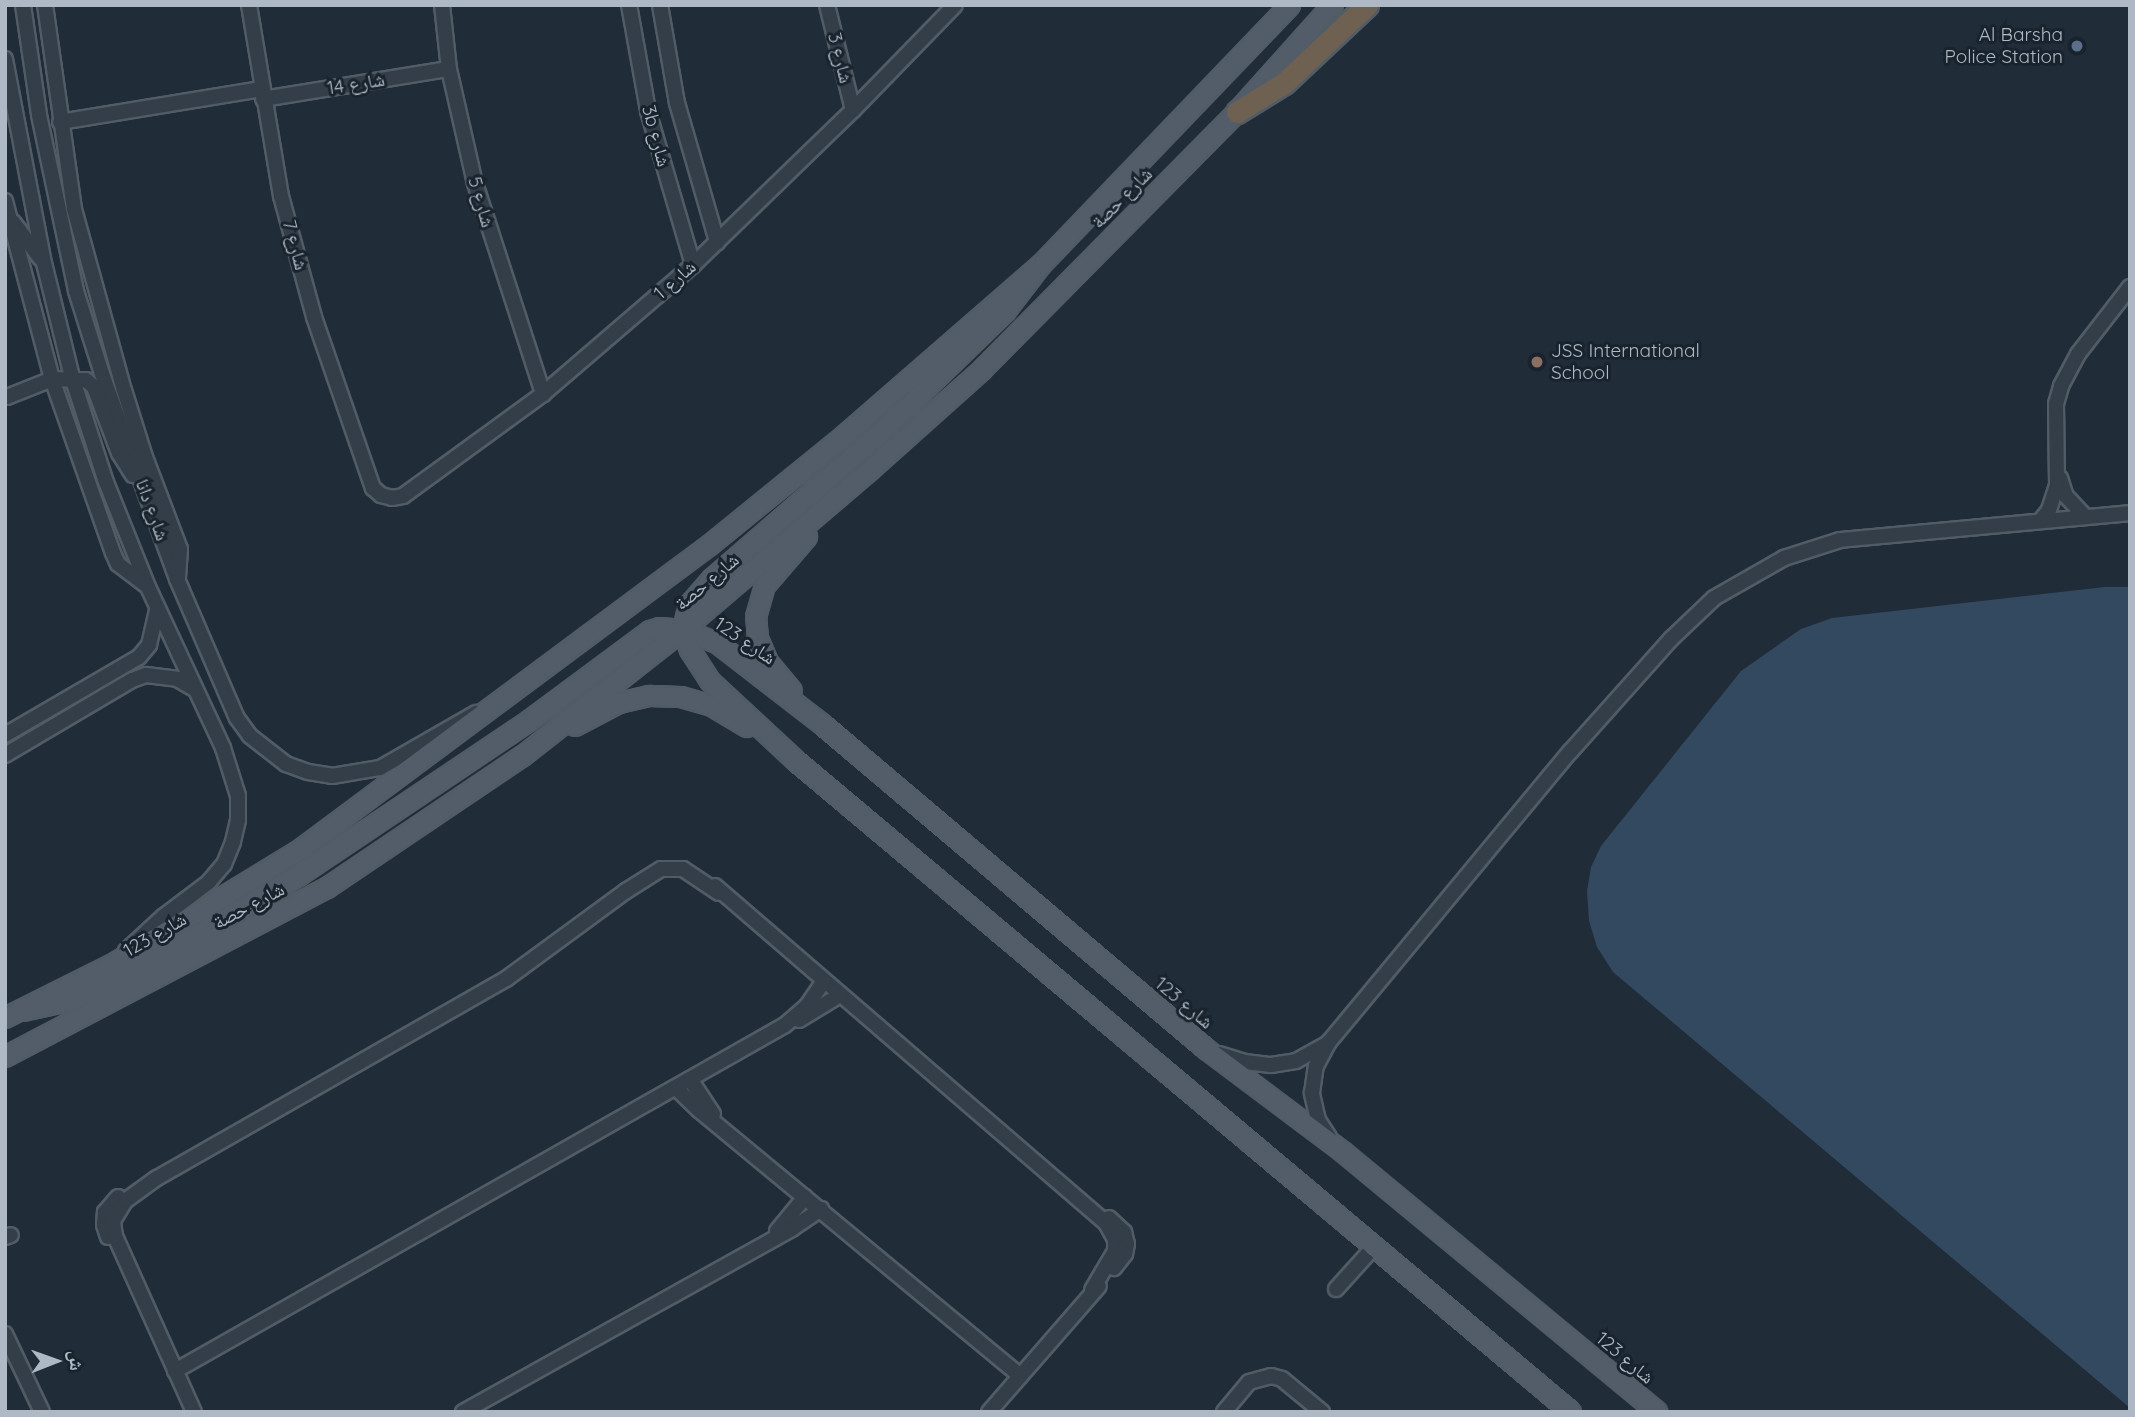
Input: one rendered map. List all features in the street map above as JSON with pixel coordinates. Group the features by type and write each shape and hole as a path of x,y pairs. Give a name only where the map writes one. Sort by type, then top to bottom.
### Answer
{"highway":[{"path":"1237,112 1284,83 1367,5"}],"main road":[{"name":"شارع حصة","path":"5,1018 115,963 300,850 720,536 844,436 1041,265 1290,5"},
{"name":"شارع حصة","path":"10,1054 327,888 523,756 683,629 867,473 982,370 1237,112 1333,5"},
{"name":"شارع 123","path":"1041,265 1006,311 877,436 712,579 690,604 683,629 700,669 796,761 1571,1412"},
{"path":"823,725 768,662 758,638 759,600 781,564 867,473"},
{"name":"شارع 123","path":"23,1011 74,1000 178,947 312,867 529,721 650,631 660,628 683,629 717,643 823,725 1206,1049 1343,1152 1657,1412"},
{"path":"523,756 619,703 681,697 712,706 796,761"}],"street":[{"name":"شارع دانا","path":"23,5 39,116 76,291 177,579 237,718 267,752 307,772 357,774 380,768 446,727 496,704"},
{"path":"45,5 74,209 99,304 145,457 180,549 177,579"},
{"name":"شارع 7","path":"250,5 262,94 281,195 314,317 368,477"},
{"name":"شارع 5","path":"442,5 449,69 475,183 543,394"},
{"name":"3b شارع","path":"629,5 652,123 693,265"},
{"name":"3b شارع","path":"660,5 677,103 716,242"},
{"name":"شارع 3","path":"827,5 853,110"},
{"name":"شارع 1","path":"368,477 373,488 381,495 392,498 403,496 543,394 693,265 853,110 955,5"},
{"name":"شارع دانا","path":"5,59 44,263 72,377 106,482 157,609 232,774 238,796 238,820 224,864 209,882 147,931 115,963"},
{"name":"شارع 14","path":"60,122 449,69"},
{"path":"7,208 44,263"},
{"path":"7,208 52,379 118,564 148,587"},
{"path":"2084,515 2066,496 2059,473 2056,414 2061,386 2078,354 2130,287"},
{"path":"6,397 52,379 72,377 86,380 94,387 123,462 141,482"},
{"path":"6,397 40,392 52,396 61,406"},
{"path":"2042,519 2054,498 2059,473"},
{"path":"1343,1152 1324,1132 1312,1093 1316,1066 1329,1042 1570,752 1671,639 1714,598 1772,564 1840,540 2084,515 2130,513"},
{"path":"5,735 139,657 149,645 157,609"},
{"path":"5,755 146,675 169,677 194,689"},
{"path":"50,708 59,712 57,725"},
{"path":"194,1412 125,1265 106,1232 105,1212 118,1197 157,1178 484,992 626,891 658,863 670,859 685,862 1085,1202 1110,1228 1115,1245 1113,1257 1092,1290 989,1412"},
{"path":"785,1025 807,1006 824,981"},
{"path":"175,1371 785,1025 814,1013 840,995"},
{"path":"1206,1049 1245,1062 1271,1065 1308,1056 1329,1042"},
{"path":"5,1068 10,1054"},
{"path":"690,1079 725,1129"},
{"path":"676,1088 699,1110 1020,1376"},
{"path":"763,1243 784,1225 805,1196"},
{"path":"463,1412 821,1209"},
{"path":"1336,1289 1374,1247"},
{"path":"5,1334 42,1412"},
{"path":"1224,1412 1249,1382 1271,1376 1282,1379 1322,1412"}],"water":[{"path":"2105,587 2130,587 2130,1408 1613,972 1597,947 1589,921 1587,891 1591,867 1601,846 1741,671 1801,629 1832,618"}],"place":[{"name":"Al Barsha Police Station","path":"2077,46"},
{"name":"JSS International School","path":"1537,362"}]}
